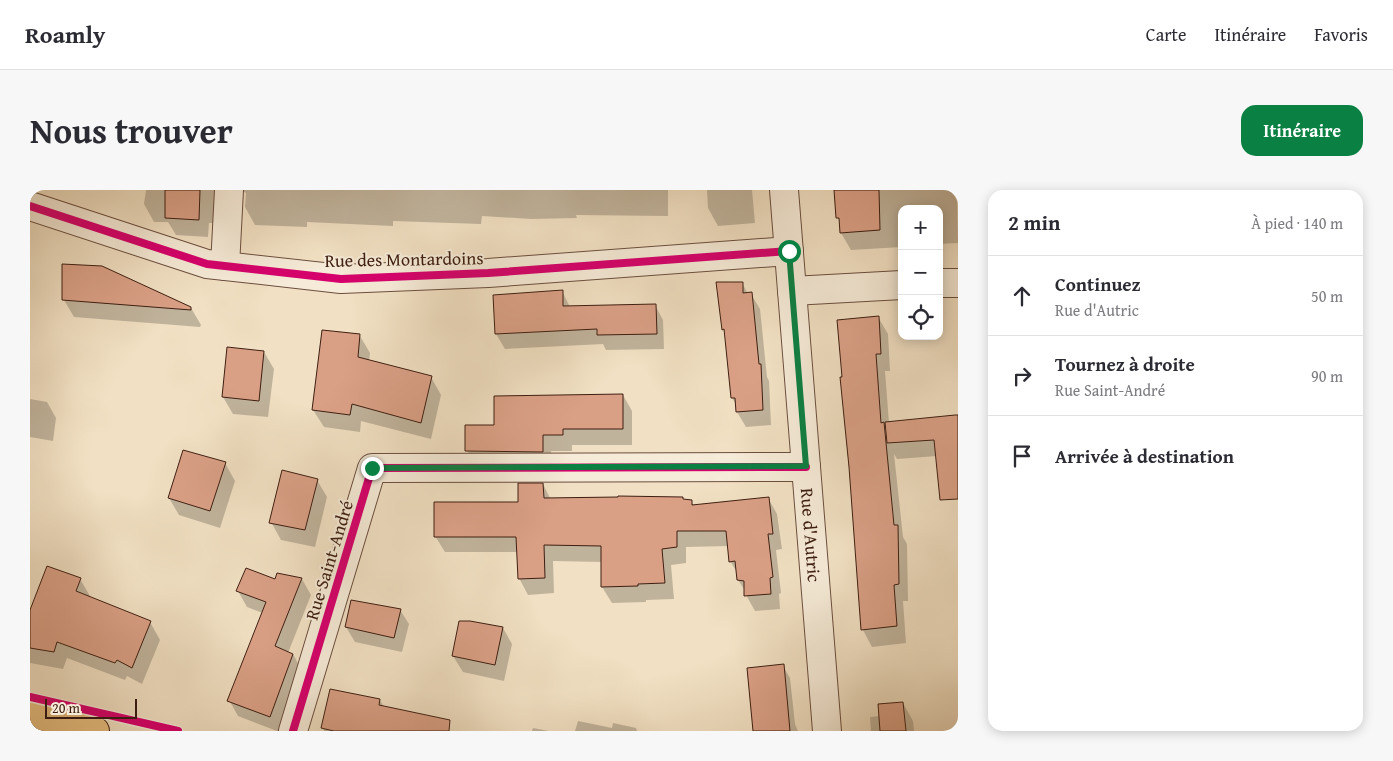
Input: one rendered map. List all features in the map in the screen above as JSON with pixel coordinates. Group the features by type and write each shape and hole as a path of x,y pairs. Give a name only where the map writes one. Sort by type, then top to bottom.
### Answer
{"main road":[{"path":"30,716 95,731"}],"street":[{"path":"226,266 229,190"},
{"name":"Rue d'Autric","path":"784,190 827,731"},
{"name":"Rue des Montardoins","path":"30,206 207,264 342,279 488,273 789,251"},
{"path":"943,284 958,283"},
{"path":"792,291 898,285"},
{"name":"Rue Saint-André","path":"293,731 372,468 806,466"}],"building":[{"path":"165,190 200,190 199,220 165,218"},
{"path":"834,190 879,190 880,230 840,233 839,218 836,218"},
{"path":"62,264 102,266 191,307 191,310 62,300"},
{"path":"716,282 743,282 743,293 752,292 759,364 761,364 763,410 736,412 735,398 731,398 724,329 722,330"},
{"path":"563,290 563,306 656,304 657,334 597,335 597,329 495,334 493,295"},
{"path":"879,316 881,354 876,354 881,423 884,422 894,525 898,525 899,584 894,585 897,626 861,630 837,320"},
{"path":"322,330 360,334 358,357 432,376 421,423 352,404 350,415 312,410"},
{"path":"227,347 264,351 259,401 222,397"},
{"path":"623,394 623,429 563,429 563,435 543,435 543,452 465,451 465,425 494,425 494,396"},
{"path":"958,415 958,499 940,500 934,440 887,443 885,422"},
{"path":"183,450 226,462 210,511 168,498"},
{"path":"282,470 318,479 305,530 269,523"},
{"path":"518,483 543,483 544,498 683,497 683,499 692,500 692,505 769,497 773,534 768,534 773,577 770,578 771,594 744,596 744,581 737,580 735,561 729,562 726,531 677,531 677,547 662,549 665,583 601,587 601,546 544,545 545,578 518,579 516,537 434,537 434,502 518,502"},
{"path":"47,566 81,578 76,591 151,621 132,668 117,660 115,663 57,642 54,652 30,648 30,610"},
{"path":"246,568 275,579 277,573 302,578 275,646 293,654 270,717 227,701 266,602 236,591"},
{"path":"351,600 401,609 394,638 345,627"},
{"path":"459,621 503,627 495,665 452,656"},
{"path":"784,664 790,731 753,731 747,668"},
{"path":"330,689 380,699 379,705 450,720 449,731 334,731 321,728"},
{"path":"903,702 906,731 880,731 878,704"}],"cycle path":[{"path":"30,206 207,264 341,279 488,273 789,251"},
{"path":"293,731 372,468 806,467"},
{"path":"30,697 178,731"}],"route":[{"path":"372,468 806,466 789,251"}]}
